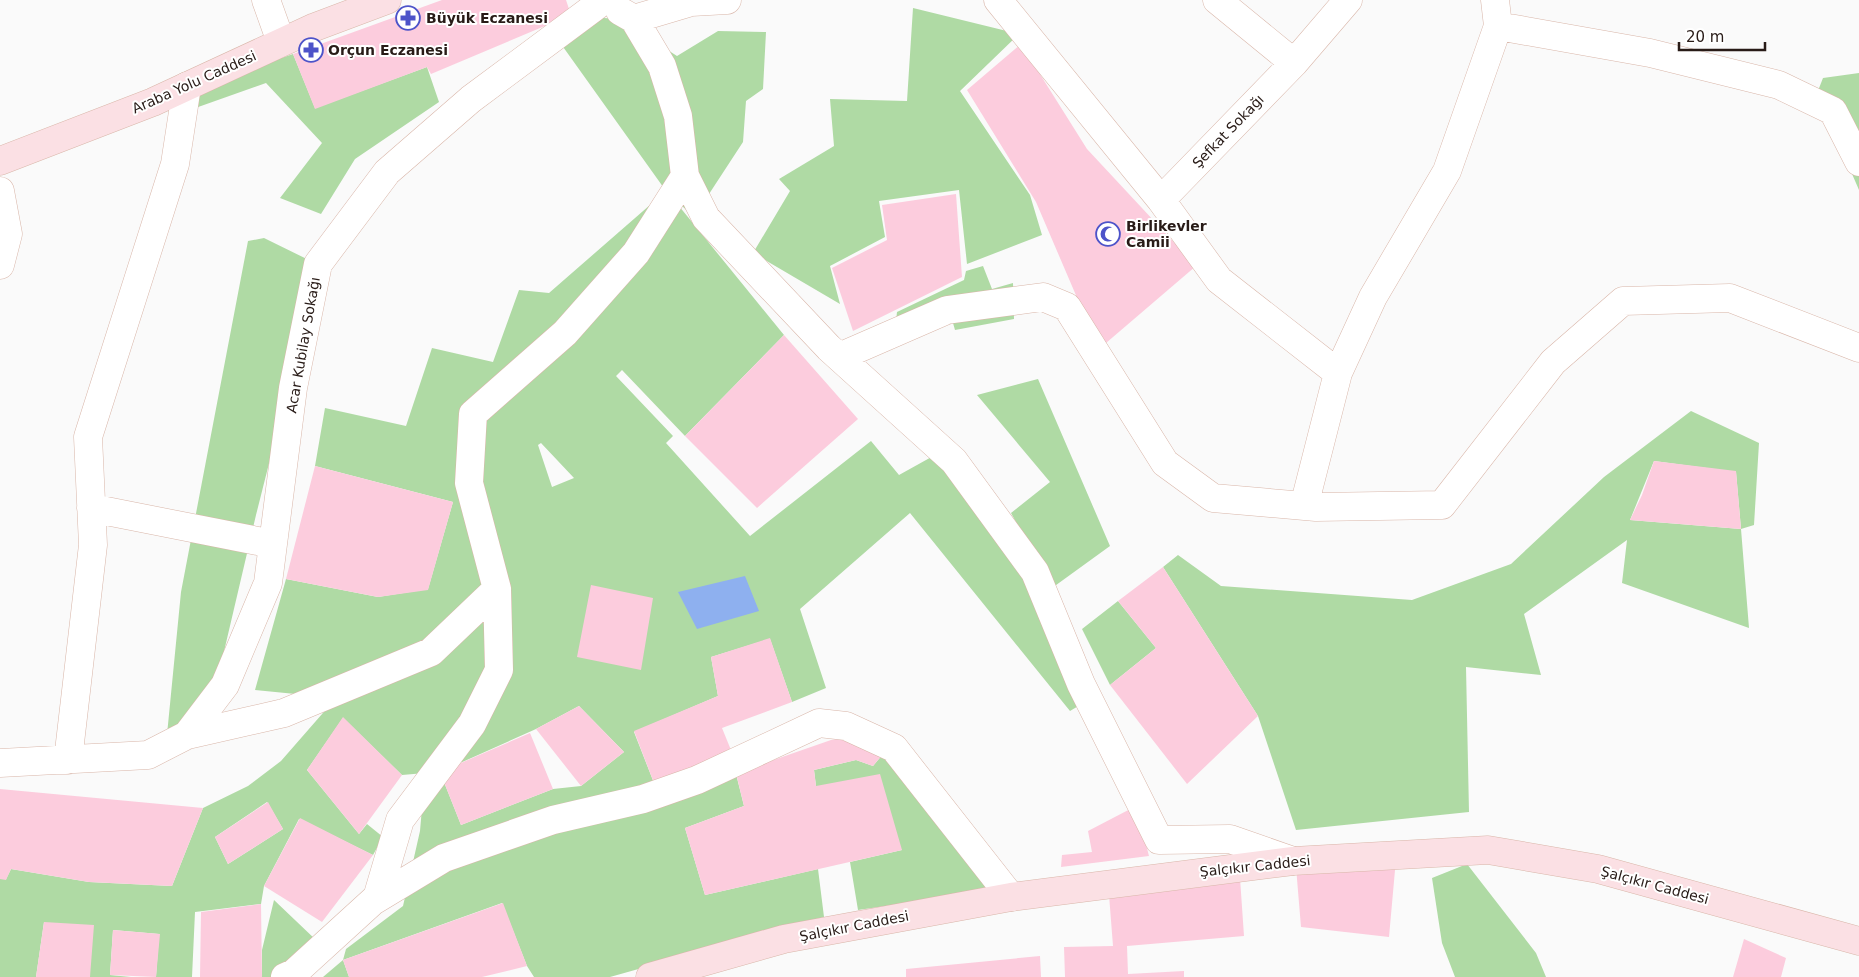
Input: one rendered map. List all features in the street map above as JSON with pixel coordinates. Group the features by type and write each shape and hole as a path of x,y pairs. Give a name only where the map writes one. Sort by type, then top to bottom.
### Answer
{"main road":[{"name":"Araba Yolu Caddesi","path":"0,161 153,102 314,26 388,0"},
{"name":"Şalçıkır Caddesi","path":"650,977 784,939 1011,897 1293,861 1488,850 1598,869 1859,941"}],"street":[{"path":"266,0 281,42"},
{"path":"604,0 634,19 662,66 678,116 685,176 706,218 839,357 954,461 1035,572 1081,684 1159,840 1230,839 1293,861"},
{"name":"Acar Kubilay Sokağı","path":"187,736 225,685 268,583 293,388 318,264 387,172 471,99 604,0"},
{"path":"634,19 691,2 727,0"},
{"path":"998,0 1161,200 1219,280 1338,373"},
{"path":"1217,0 1294,62"},
{"name":"Şefkat Sokağı","path":"1161,200 1294,62 1348,0"},
{"path":"1304,506 1338,373 1374,297 1447,171 1497,13 1779,85 1833,111 1859,162"},
{"path":"68,760 93,545 88,437 175,164 187,86"},
{"path":"377,898 400,820 472,724 499,670 497,589 469,483 473,414 565,333 636,253 685,176"},
{"path":"0,190 8,234 0,265"},
{"path":"839,357 947,310 1043,297 1067,307 1165,464 1213,498 1304,506 1442,505 1553,362 1623,301 1730,298 1859,348"},
{"path":"91,508 273,544"},
{"path":"0,763 148,755 187,736 284,713 431,652 497,589"},
{"path":"284,977 294,973 377,898 444,858 553,820 643,799 697,780 819,723 846,726 894,748 1011,897"}],"green space":[{"path":"913,8 1019,34 960,91 1030,195 1042,235 967,264 959,190 879,201 885,237 830,266 840,304 753,253 790,191 779,179 834,146 830,99 907,101"},
{"path":"588,17 620,19 677,56 718,31 766,32 763,89 746,101 743,142 694,217 670,195 784,335 685,436 622,370 616,376 673,436 666,443 750,536 871,441 899,475 935,455 998,530 1095,696 1070,711 910,513 800,609 826,688 792,702 770,639 711,657 718,696 634,732 654,783 736,774 744,806 685,828 705,895 818,869 824,917 610,977 534,977 527,966 502,903 343,960 346,949 403,906 420,831 425,773 402,775 343,718 307,770 359,834 367,824 383,837 373,855 299,819 264,886 261,904 195,912 192,977 156,977 159,934 113,930 110,975 131,977 90,977 44,922 36,977 0,977 0,879 6,879 11,869 89,882 172,886 203,808 248,786 281,761 336,698 255,690 286,579 378,597 428,589 453,502 315,466 325,408 406,426 432,348 493,362 519,290 549,293 666,191 561,44","holes":["541,443 574,478 552,487 538,445","579,706 624,752 581,786 553,789 461,825 440,772 536,729","267,802 283,829 228,864 215,837"]},
{"path":"293,54 315,108 427,67 439,102 355,159 321,214 280,198 322,143 266,83 170,117 166,98"},
{"path":"1859,73 1859,190 1833,130 1814,101 1823,78"},
{"path":"264,238 319,265 256,515 203,741 165,755 181,592 248,241"},
{"path":"983,266 992,289 1013,283 1014,319 955,330 949,309 896,321 897,312 964,280 966,271"},
{"path":"1038,379 1110,546 1052,588 1011,513 1050,482 977,395"},
{"path":"1691,411 1759,443 1754,525 1741,529 1749,628 1622,583 1627,540 1524,614 1541,675 1466,667 1469,812 1296,830 1258,716 1163,567 1178,555 1221,586 1412,600 1511,564 1604,477","holes":["1654,461 1736,472 1741,529 1630,520"]},
{"path":"1118,601 1156,648 1110,685 1082,629"},
{"path":"883,754 989,891 858,910 850,862 902,850 816,786 814,770 856,760 873,766"},
{"path":"1467,864 1536,953 1546,977 1455,977 1442,943 1432,878"},
{"path":"274,900 317,941 286,977 262,977 262,950"},
{"path":"343,960 349,977 323,977"}],"water":[{"path":"745,576 759,611 697,629 678,592"}],"building":[{"path":"442,0 566,0 571,15 431,74 427,67 315,109 293,54"},
{"name":"Birlikevler Camii","path":"1021,44 1087,149 1196,266 1099,349 1036,202 967,90"},
{"path":"956,194 962,277 853,331 832,268 887,240 882,205"},
{"path":"784,335 858,419 757,508 685,436"},
{"path":"1654,461 1736,471 1741,529 1630,520 1642,495"},
{"path":"315,466 453,502 428,590 378,597 286,579"},
{"path":"1163,567 1258,716 1187,784 1110,685 1156,648 1118,601"},
{"path":"591,585 653,598 641,670 577,657"},
{"path":"770,638 792,702 722,728 733,755 654,783 634,731 718,696 711,657"},
{"path":"579,706 624,752 581,786 536,729"},
{"path":"343,717 402,775 359,834 307,770"},
{"path":"530,733 553,789 461,825 440,772"},
{"path":"852,737 883,754 873,766 856,760 814,770 816,786 880,774 902,850 705,895 685,828 744,806 736,773 831,740"},
{"path":"0,789 203,808 172,886 89,882 11,869 6,880 0,879"},
{"path":"268,802 283,829 228,864 215,837"},
{"path":"1136,806 1149,856 1061,867 1062,855 1092,852 1088,831"},
{"path":"300,818 373,855 322,922 264,886"},
{"path":"1396,859 1389,937 1301,927 1296,867"},
{"path":"1240,878 1244,936 1127,946 1128,974 1184,971 1184,977 1065,977 1064,947 1113,946 1109,895"},
{"path":"503,903 527,966 482,977 349,977 343,960"},
{"path":"261,904 262,977 200,977 201,912"},
{"path":"44,922 94,925 90,977 36,977"},
{"path":"113,930 160,934 156,977 110,975"},
{"path":"1744,939 1786,958 1781,977 1733,977"},
{"path":"1040,956 1041,977 906,977 906,969"}],"place":[{"name":"Büyük Eczanesi","path":"408,18"},
{"name":"Orçun Eczanesi","path":"311,50"},
{"name":"Birlikevler Camii","path":"1108,234"}]}
